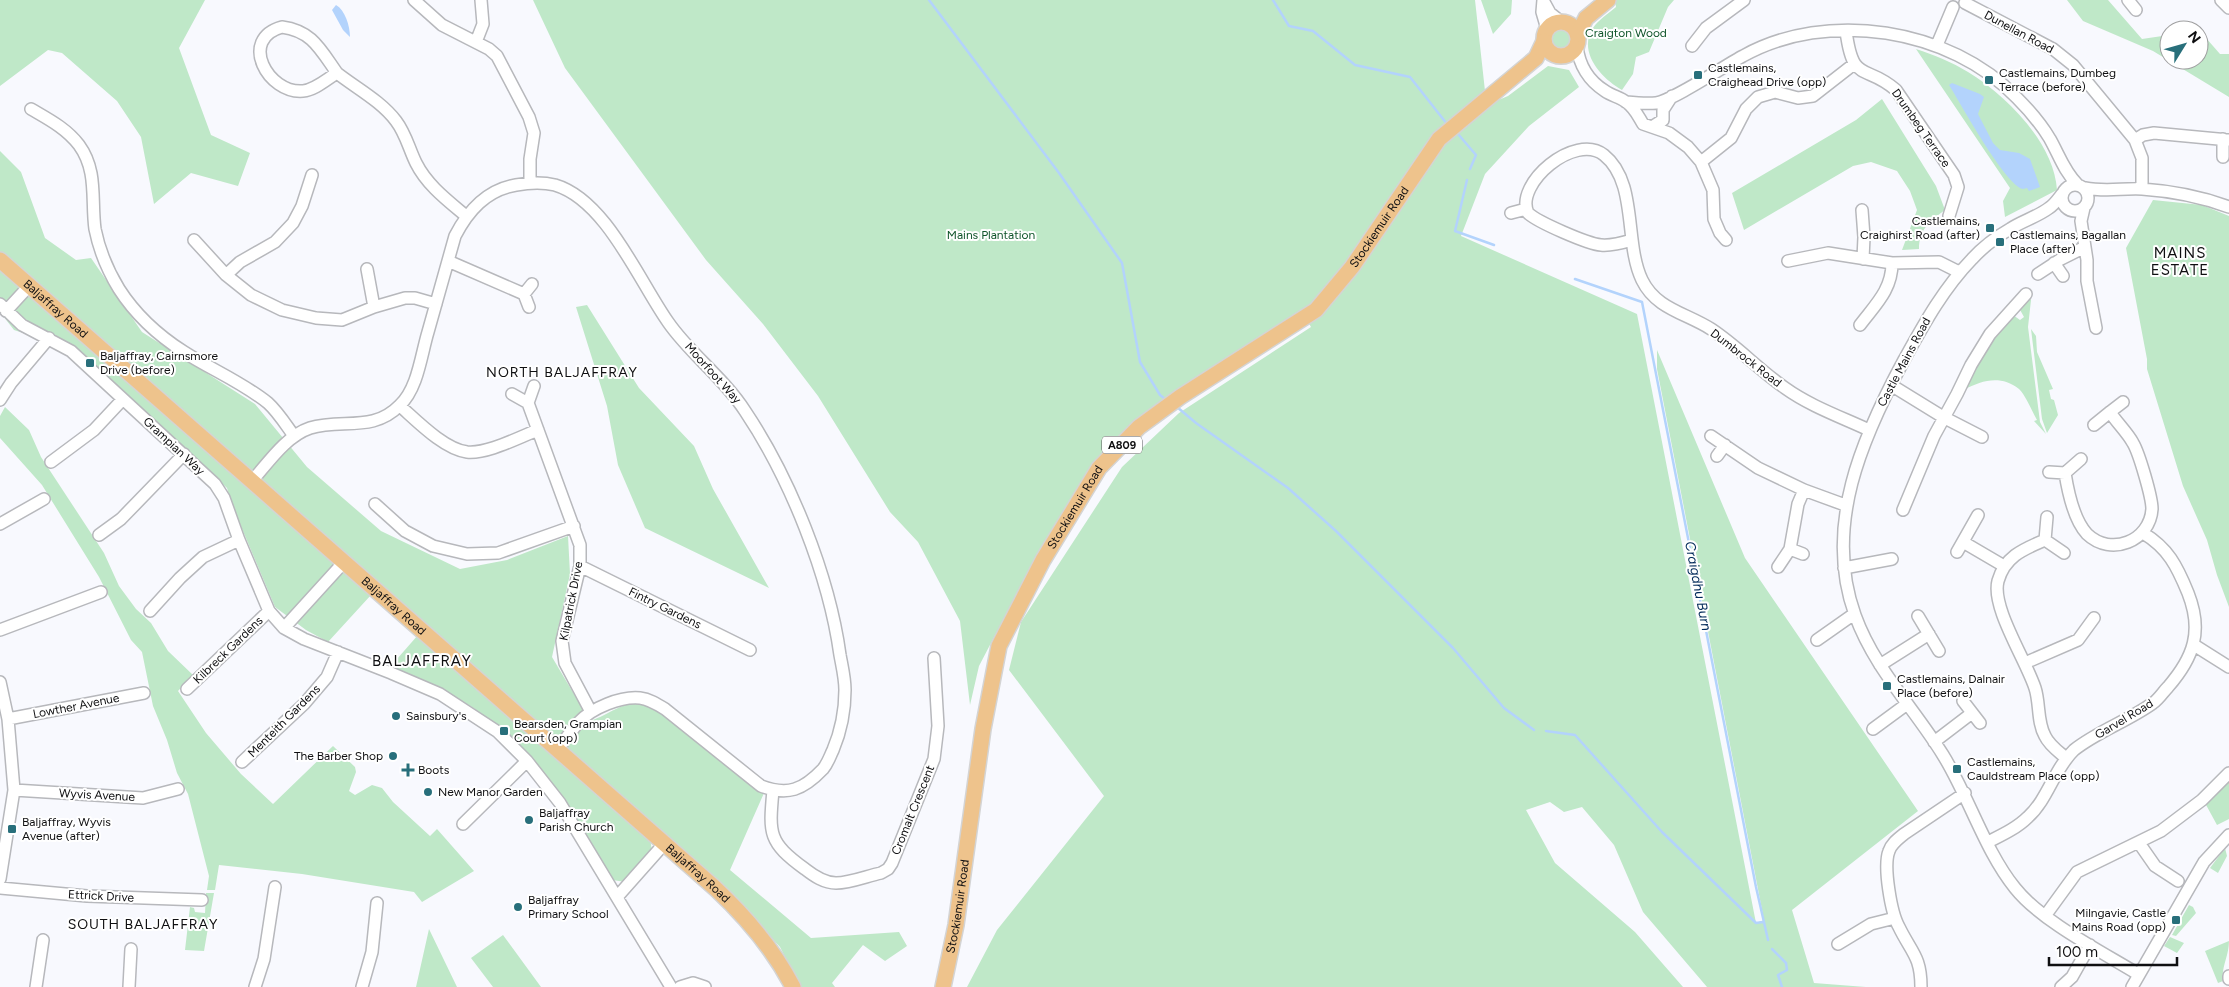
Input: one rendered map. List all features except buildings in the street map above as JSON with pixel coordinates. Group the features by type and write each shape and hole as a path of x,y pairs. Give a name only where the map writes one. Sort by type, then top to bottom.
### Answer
{"main road":[{"path":"1571,50 1586,18 1608,0"},
{"path":"1571,50 1547,49 1545,35 1551,25 1586,18"},
{"path":"1563,22 1573,26 1571,50"},
{"name":"Stockiemuir Road","path":"943,987 956,925 983,730 999,646 1043,560 1100,468 1146,422 1180,397 1316,310 1352,267 1439,139 1536,58 1545,35"},
{"path":"1536,58 1571,50"},
{"name":"Baljaffray Road","path":"0,260 715,888 754,928 776,958 792,987"}],"street":[{"path":"414,0 442,25 476,42 497,56 529,117 534,133 530,159 530,182"},
{"path":"476,42 483,24 481,0"},
{"path":"1545,35 1542,12 1543,0 1550,13 1563,22"},
{"path":"1692,46 1706,28 1744,0"},
{"path":"2128,0 2136,10"},
{"path":"2221,0 2229,8"},
{"path":"1937,45 1951,4 1959,8 1965,1"},
{"name":"Dunellan Road","path":"1965,1 2053,49 2067,59 2135,140 2142,158 2142,189"},
{"path":"336,72 320,84 302,91 282,87 270,77 262,63 259,47 264,36 271,30 282,27 294,28 306,34 317,44 336,72 384,108 397,122 425,178 440,195 466,216"},
{"path":"1701,162 1731,138 1746,109 1758,97 1774,92 1798,98 1813,96 1854,64 1850,56 1846,31"},
{"path":"1652,127 1657,109 1672,96 1758,48 1802,35 1846,31 1873,31 1910,37 1937,45 1981,68 2017,97 2048,137 2066,172 2089,196 2078,207"},
{"path":"1571,50 1598,86 1626,102 1639,114 1643,124 1669,133 1688,147 1701,162 1713,190 1720,233 1726,240"},
{"name":"Drumbeg Terrace","path":"1854,64 1859,70 1885,82 1896,90 1954,175 1958,187 1949,216"},
{"path":"1626,102 1657,109"},
{"path":"30,108 58,124 78,144 86,157 93,180 95,228 100,249 119,288 142,318 168,341 270,404 294,436"},
{"path":"1639,114 1641,108 1657,109"},
{"path":"1657,109 1669,133"},
{"path":"2135,140 2143,135 2154,133 2226,139 2223,157"},
{"name":"Dumbrock Road","path":"1526,208 1528,194 1537,180 1555,160 1570,151 1591,149 1604,155 1621,177 1626,194 1632,240 1640,278 1661,304 1710,328 1797,396 1869,430"},
{"path":"2066,172 2062,202 2078,207 2103,192"},
{"path":"226,275 240,262 275,242 293,223 302,206 312,175"},
{"name":"Moorfoot Way","path":"252,481 294,436 319,426 364,424 380,419 400,406 414,381 455,236 466,216 477,204 505,187 530,182 555,186 577,197 594,211 618,243 674,331 715,372 745,410 771,455 816,557 836,626 845,689 840,733 826,764 806,784 789,791 773,790"},
{"path":"2064,192 2070,185 2103,192 2142,189 2188,195 2229,208"},
{"name":"Castle Mains Road","path":"2064,192 2049,208 2020,223 1992,241 1959,272 1945,289 1927,318 1891,385 1862,448 1845,505 1842,538 1844,568 1854,614 1866,640 1880,665 1934,742 1965,793 1988,842 2016,889 2045,916 2138,974"},
{"path":"2078,207 2096,328"},
{"name":"Castle Mains Road","path":"2049,208 2078,207"},
{"path":"1511,213 1526,208 1535,219 1591,243 1612,245 1632,240"},
{"path":"1862,210 1863,259"},
{"path":"194,240 226,275 251,295 282,310 316,318 342,320 374,307 405,298 415,298 436,304"},
{"path":"2038,274 2054,263 2085,247"},
{"path":"1788,261 1822,252 1892,263 1932,260 1946,264 1959,272"},
{"path":"448,261 524,294 529,307"},
{"path":"1860,325 1884,294 1892,273 1892,263"},
{"path":"2054,263 2063,276"},
{"path":"367,269 374,307"},
{"path":"524,294 532,284"},
{"name":"Grampian Way","path":"30,286 3,308 22,325 71,351 215,484 224,498 238,540 269,611 284,628 304,639 440,694 498,732 526,761 560,803 671,987"},
{"path":"1903,510 1944,417 1990,334 2026,294"},
{"path":"0,400 16,376 49,338"},
{"path":"1891,385 1982,437"},
{"path":"512,394 528,403 534,386"},
{"path":"51,462 94,430 123,399"},
{"path":"2094,425 2123,402"},
{"name":"Kilpatrick Drive","path":"528,403 580,545 580,566 562,641 563,656 591,712"},
{"path":"400,406 444,442 467,452 491,448 538,430"},
{"path":"2065,473 2078,519 2087,534 2105,544 2121,545 2137,538 2143,533 2150,520 2152,506 2150,497 2136,449 2110,412"},
{"path":"1712,436 1758,468 1804,490 1845,505"},
{"path":"1716,456 1725,445"},
{"path":"99,535 121,519 184,454"},
{"path":"2049,472 2065,473 2081,459"},
{"path":"1778,567 1790,549 1798,504 1804,490"},
{"path":"0,524 44,499"},
{"path":"375,504 406,531 433,546 466,554 498,553 574,526"},
{"path":"1978,515 1960,547 2004,566"},
{"path":"2045,540 2047,517"},
{"name":"Garvel Road","path":"1988,842 2013,828 2029,816 2066,758 2078,746 2156,701 2187,664 2194,645 2193,609 2181,578 2162,546 2143,533"},
{"path":"150,611 180,578 203,557 238,540"},
{"path":"2045,540 2064,553"},
{"path":"2045,540 2017,552 2004,566 1998,579 1996,595 2035,687 2045,737 2066,758"},
{"path":"1790,549 1803,554"},
{"path":"1844,568 1892,559"},
{"path":"284,628 344,562"},
{"name":"Fintry Gardens","path":"580,566 750,650"},
{"path":"0,630 101,592"},
{"name":"Kilbreck Gardens","path":"187,689 269,611"},
{"path":"1817,640 1854,614"},
{"path":"1918,616 1939,651"},
{"path":"2025,662 2078,640 2094,618"},
{"path":"1831,630 1838,640"},
{"path":"1880,665 1928,634"},
{"path":"2194,645 2229,667"},
{"name":"Menteith Gardens","path":"242,762 304,704 327,677 338,652"},
{"name":"Cromalt Crescent","path":"773,790 770,822 780,850 820,879 836,883 888,870 934,759 938,726 934,658"},
{"path":"0,682 8,719 14,790 0,879"},
{"name":"Lowther Avenue","path":"8,719 144,693"},
{"path":"557,750 580,721 591,712 627,699 640,698 653,702 665,709 761,786 773,790"},
{"path":"1963,701 1980,723"},
{"path":"1873,729 1892,723 1907,704"},
{"path":"1934,742 1972,713"},
{"path":"463,824 526,761"},
{"path":"2045,916 2077,872 2139,843 2181,817 2202,800 2229,773"},
{"name":"Wyvis Avenue","path":"14,790 143,798 178,788"},
{"path":"1921,987 1918,959 1894,918 1888,871 1888,852 1891,846 1904,834 1965,793"},
{"path":"2132,987 2204,862 2229,835"},
{"path":"2139,843 2156,866 2178,881"},
{"path":"617,897 664,844"},
{"path":"255,987 264,959 275,887"},
{"name":"Ettrick Drive","path":"0,888 87,896 202,900"},
{"path":"362,987 372,952 377,903"},
{"path":"1838,944 1871,924 1894,918"},
{"path":"36,987 42,940"},
{"path":"2061,987 2072,977 2090,945"},
{"path":"129,987 131,949"},
{"path":"680,987 693,983 705,987"}],"green space":[{"path":"0,0 205,0 179,48 211,135 250,153 238,186 191,173 154,204 141,137 117,101 62,53 48,50 0,86"},
{"name":"Mains Plantation","path":"533,0 1475,0 1485,91 1458,117 1508,96 1548,66 1569,70 1579,87 1529,126 1485,174 1461,236 1637,314 1756,923 1764,920 1657,369 1657,350 1745,558 1918,811 1792,910 1814,983 1866,987 1707,987 1643,912 1614,845 1582,807 1564,812 1550,802 1526,810 1555,863 1635,932 1683,987 967,987 997,930 1104,796 1009,670 1021,622 1122,467 1179,413 1311,327 1304,315 1136,419 1108,452 1028,572 979,666 970,705 960,621 918,542 890,512 818,396 763,324 706,260 565,68"},
{"path":"1481,0 1512,0 1511,14 1493,34"},
{"name":"Craigton Wood","path":"1674,0 1668,7 1649,52 1636,57 1633,74 1622,90 1600,72 1594,64 1588,46 1593,28 1616,7 1615,1"},
{"path":"2067,0 2108,0 2142,39 2159,36 2159,55 2153,51 2083,21"},
{"path":"1561,29 1568,32 1571,39 1568,46 1561,49 1554,46 1551,39 1554,32"},
{"path":"2209,41 2220,54 2229,54 2229,97 2184,70 2209,70"},
{"path":"1916,49 1943,59 1968,72 2013,107 2038,138 2054,172 2057,190 2005,217 2003,201 2010,188"},
{"path":"1882,99 1936,186 1945,210 1926,226 1921,236 1919,249 1902,250 1917,210 1910,191 1897,171 1871,162 1853,166 1744,230 1732,193 1856,120"},
{"path":"0,151 21,172 45,238 76,260 91,258 142,332 255,404 307,467 381,531 460,569 507,560 568,536 570,574 552,657 590,721 624,705 641,704 651,707 662,713 764,793 730,870 811,938 899,932 907,946 885,961 863,945 832,983 835,987 800,987 780,947 715,877 571,753 563,764 650,838 652,851 626,882 612,880 583,832 551,785 515,743 495,724 472,707 432,685 390,667 418,635 371,595 328,642 306,630 275,607 232,505 227,488 82,352 14,330 0,312"},
{"path":"2153,200 2202,205 2229,216 2229,607 2207,540 2183,486 2147,369 2147,359 2126,248"},
{"path":"2029,297 2031,300 2028,327 2040,422 2046,434 2034,421 2037,420 2024,396 2019,389 2012,385 1991,380 1964,390 1986,344 2013,315 2020,320 2024,317 2019,308"},
{"path":"587,305 639,388 694,446 713,489 769,588 645,528 618,465 607,406 576,307"},
{"path":"2031,329 2036,336 2037,352 2053,389 2049,390 2058,415 2047,433 2042,419"},
{"path":"5,407 29,430 41,457 104,553 119,586 136,609 151,623 168,651 193,675 178,691 206,733 241,774 273,804 333,746 355,767 356,772 349,791 355,795 372,785 382,788 393,802 430,836 437,829 474,871 422,902 414,892 302,874 219,865 215,890 207,890 209,876 188,794 177,773 167,740 153,706 142,652 131,640 99,577 42,485 0,438 0,416"},
{"path":"2229,781 2229,819 2217,825 2205,803"},
{"path":"2225,848 2227,856 2218,873 2210,868"},
{"path":"206,893 214,893 204,951 185,950 190,907 194,908 195,912 205,913"},
{"path":"2189,905 2193,907 2196,913 2176,936 2172,935"},
{"path":"429,929 457,987 416,987"},
{"path":"503,935 541,987 493,987 471,958"},
{"path":"2170,937 2184,943 2177,953 2164,946"},
{"path":"2229,941 2223,981 2218,983 2205,951"}],"water":[{"path":"336,5 346,19 350,37 343,30 332,10"},
{"path":"1952,83 1984,97 1978,114 1993,143 2000,150 2019,153 2030,159 2040,187 2029,191 2027,188 2023,189 2015,184 2006,174 1984,143 1949,85"}],"waterway":[{"path":"929,0 1059,173 1122,263 1140,362 1160,395 1165,399"},
{"path":"1273,0 1289,26 1313,31 1355,65 1410,77 1447,124"},
{"path":"1458,134 1476,155 1470,169"},
{"path":"1467,180 1455,231 1494,245"},
{"name":"Craigdhu Burn","path":"1575,279 1642,302 1756,887 1768,940"},
{"path":"1177,407 1196,423 1288,488 1336,531 1453,648 1504,708 1534,730"},
{"path":"1546,731 1575,735 1662,832 1756,923 1763,922"},
{"name":"Craigdhu Burn","path":"1772,949 1786,963 1787,970 1778,975 1782,987"}],"place":[{"name":"Castlemains, Craighead Drive (opp)","path":"1698,75"},
{"name":"Castlemains, Dumbeg Terrace (before)","path":"1989,80"},
{"name":"Castlemains, Craighirst Road (after)","path":"1990,228"},
{"name":"Castlemains, Bagallan Place (after)","path":"2000,242"},
{"name":"Baljaffray, Cairnsmore Drive (before)","path":"90,363"},
{"name":"Castlemains, Dalnair Place (before)","path":"1887,686"},
{"name":"Sainsbury's","path":"396,716"},
{"name":"Bearsden, Grampian Court (opp)","path":"504,731"},
{"name":"The Barber Shop","path":"393,756"},
{"name":"Castlemains, Cauldstream Place (opp)","path":"1957,769"},
{"name":"Boots","path":"408,770"},
{"name":"New Manor Garden","path":"428,792"},
{"name":"Baljaffray Parish Church","path":"529,820"},
{"name":"Baljaffray, Wyvis Avenue (after)","path":"12,829"},
{"name":"Baljaffray Primary School","path":"518,907"},
{"name":"Milngavie, Castle Mains Road (opp)","path":"2176,920"}],"district":[{"name":"MAINS ESTATE","path":"2180,262"},
{"name":"NORTH BALJAFFRAY","path":"562,372"},
{"name":"BALJAFFRAY","path":"422,661"},
{"name":"SOUTH BALJAFFRAY","path":"143,924"}]}
